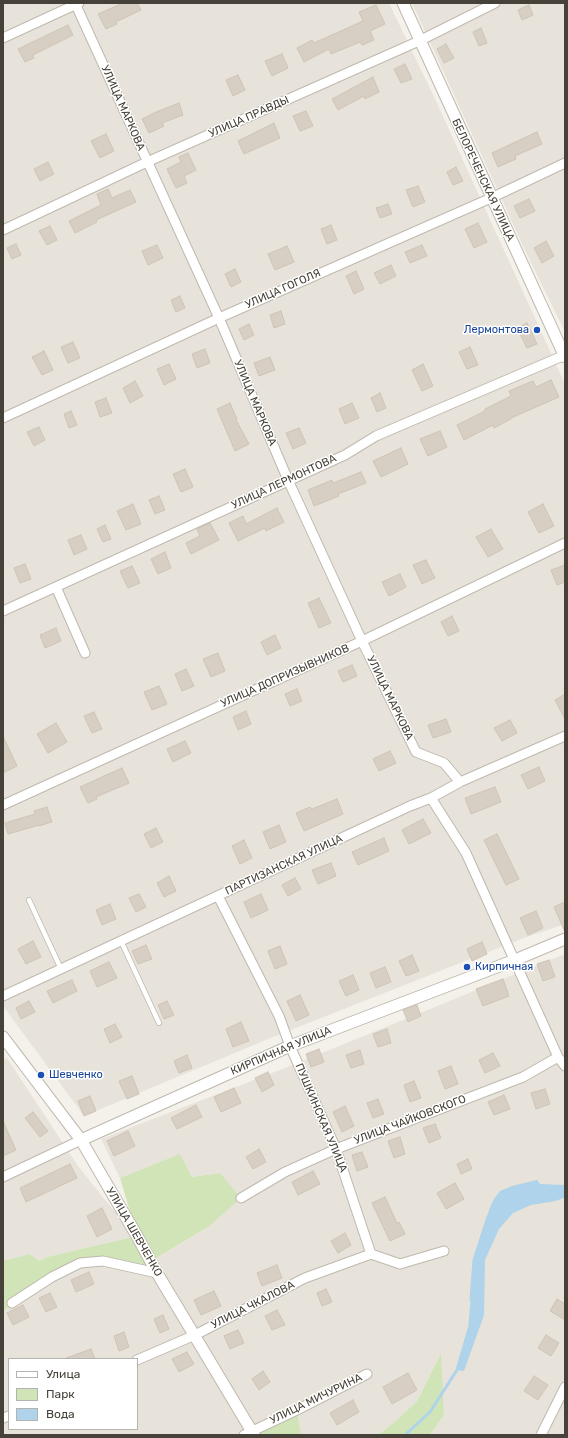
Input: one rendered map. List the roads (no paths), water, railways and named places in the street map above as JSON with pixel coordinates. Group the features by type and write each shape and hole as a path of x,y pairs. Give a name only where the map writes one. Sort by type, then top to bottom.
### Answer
{"street":[{"name":"БЕЛОРЕЧЕНСКАЯ УЛИЦА","path":"403,3 419,41 565,356"},
{"name":"УЛИЦА ПРАВДЫ","path":"3,230 147,162 419,41 495,3"},
{"path":"3,38 77,4"},
{"name":"УЛИЦА МАРКОВА","path":"77,4 147,162 219,318 288,480 362,641 416,752 444,763 460,782"},
{"name":"УЛИЦА ГОГОЛЯ","path":"3,418 219,318 492,198 565,163"},
{"name":"УЛИЦА ЛЕРМОНТОВА","path":"3,611 345,455 376,436 565,356"},
{"name":"УЛИЦА ДОПРИЗЫВНИКОВ","path":"3,805 362,641 565,543"},
{"path":"56,587 85,653"},
{"name":"ПАРТИЗАНСКАЯ УЛИЦА","path":"3,996 410,806 431,798 460,782 565,736"},
{"path":"431,798 466,853 558,1057 565,1066"},
{"name":"ПУШКИНСКАЯ УЛИЦА","path":"218,896 279,1016 290,1046 336,1149 371,1254"},
{"name":"КИРПИЧНАЯ УЛИЦА","path":"3,1177 81,1140 290,1046 515,960 565,939"},
{"name":"УЛИЦА ШЕВЧЕНКО","path":"3,1036 81,1140 157,1273 195,1335 250,1433"},
{"name":"УЛИЦА ЧАЙКОВСКОГО","path":"241,1198 285,1172 336,1149 523,1077 558,1057"},
{"path":"371,1254 400,1264 444,1251"},
{"name":"УЛИЦА ЧКАЛОВА","path":"138,1360 195,1335 305,1278 371,1254"},
{"path":"12,1303 52,1277 80,1264 103,1261 157,1273"},
{"name":"УЛИЦА МИЧУРИНА","path":"250,1433 367,1374"},
{"path":"541,1435 565,1387"}],"lane":[{"path":"29,900 61,969"},
{"path":"121,941 159,1023"}],"water":[{"path":"537,1180 540,1184 565,1185 565,1197 556,1201 531,1205 513,1213 499,1229 485,1260 484,1315 464,1371 457,1370 468,1330 474,1260 490,1207 500,1191 512,1186"}],"waterway":[{"path":"471,1300 474,1260 488,1217 490,1215"},
{"path":"405,1435 430,1412 457,1370 469,1329"}],"place":[{"name":"Лермонтова","path":"537,330"},
{"name":"Кирпичная","path":"467,967"},
{"name":"Шевченко","path":"41,1075"}]}
